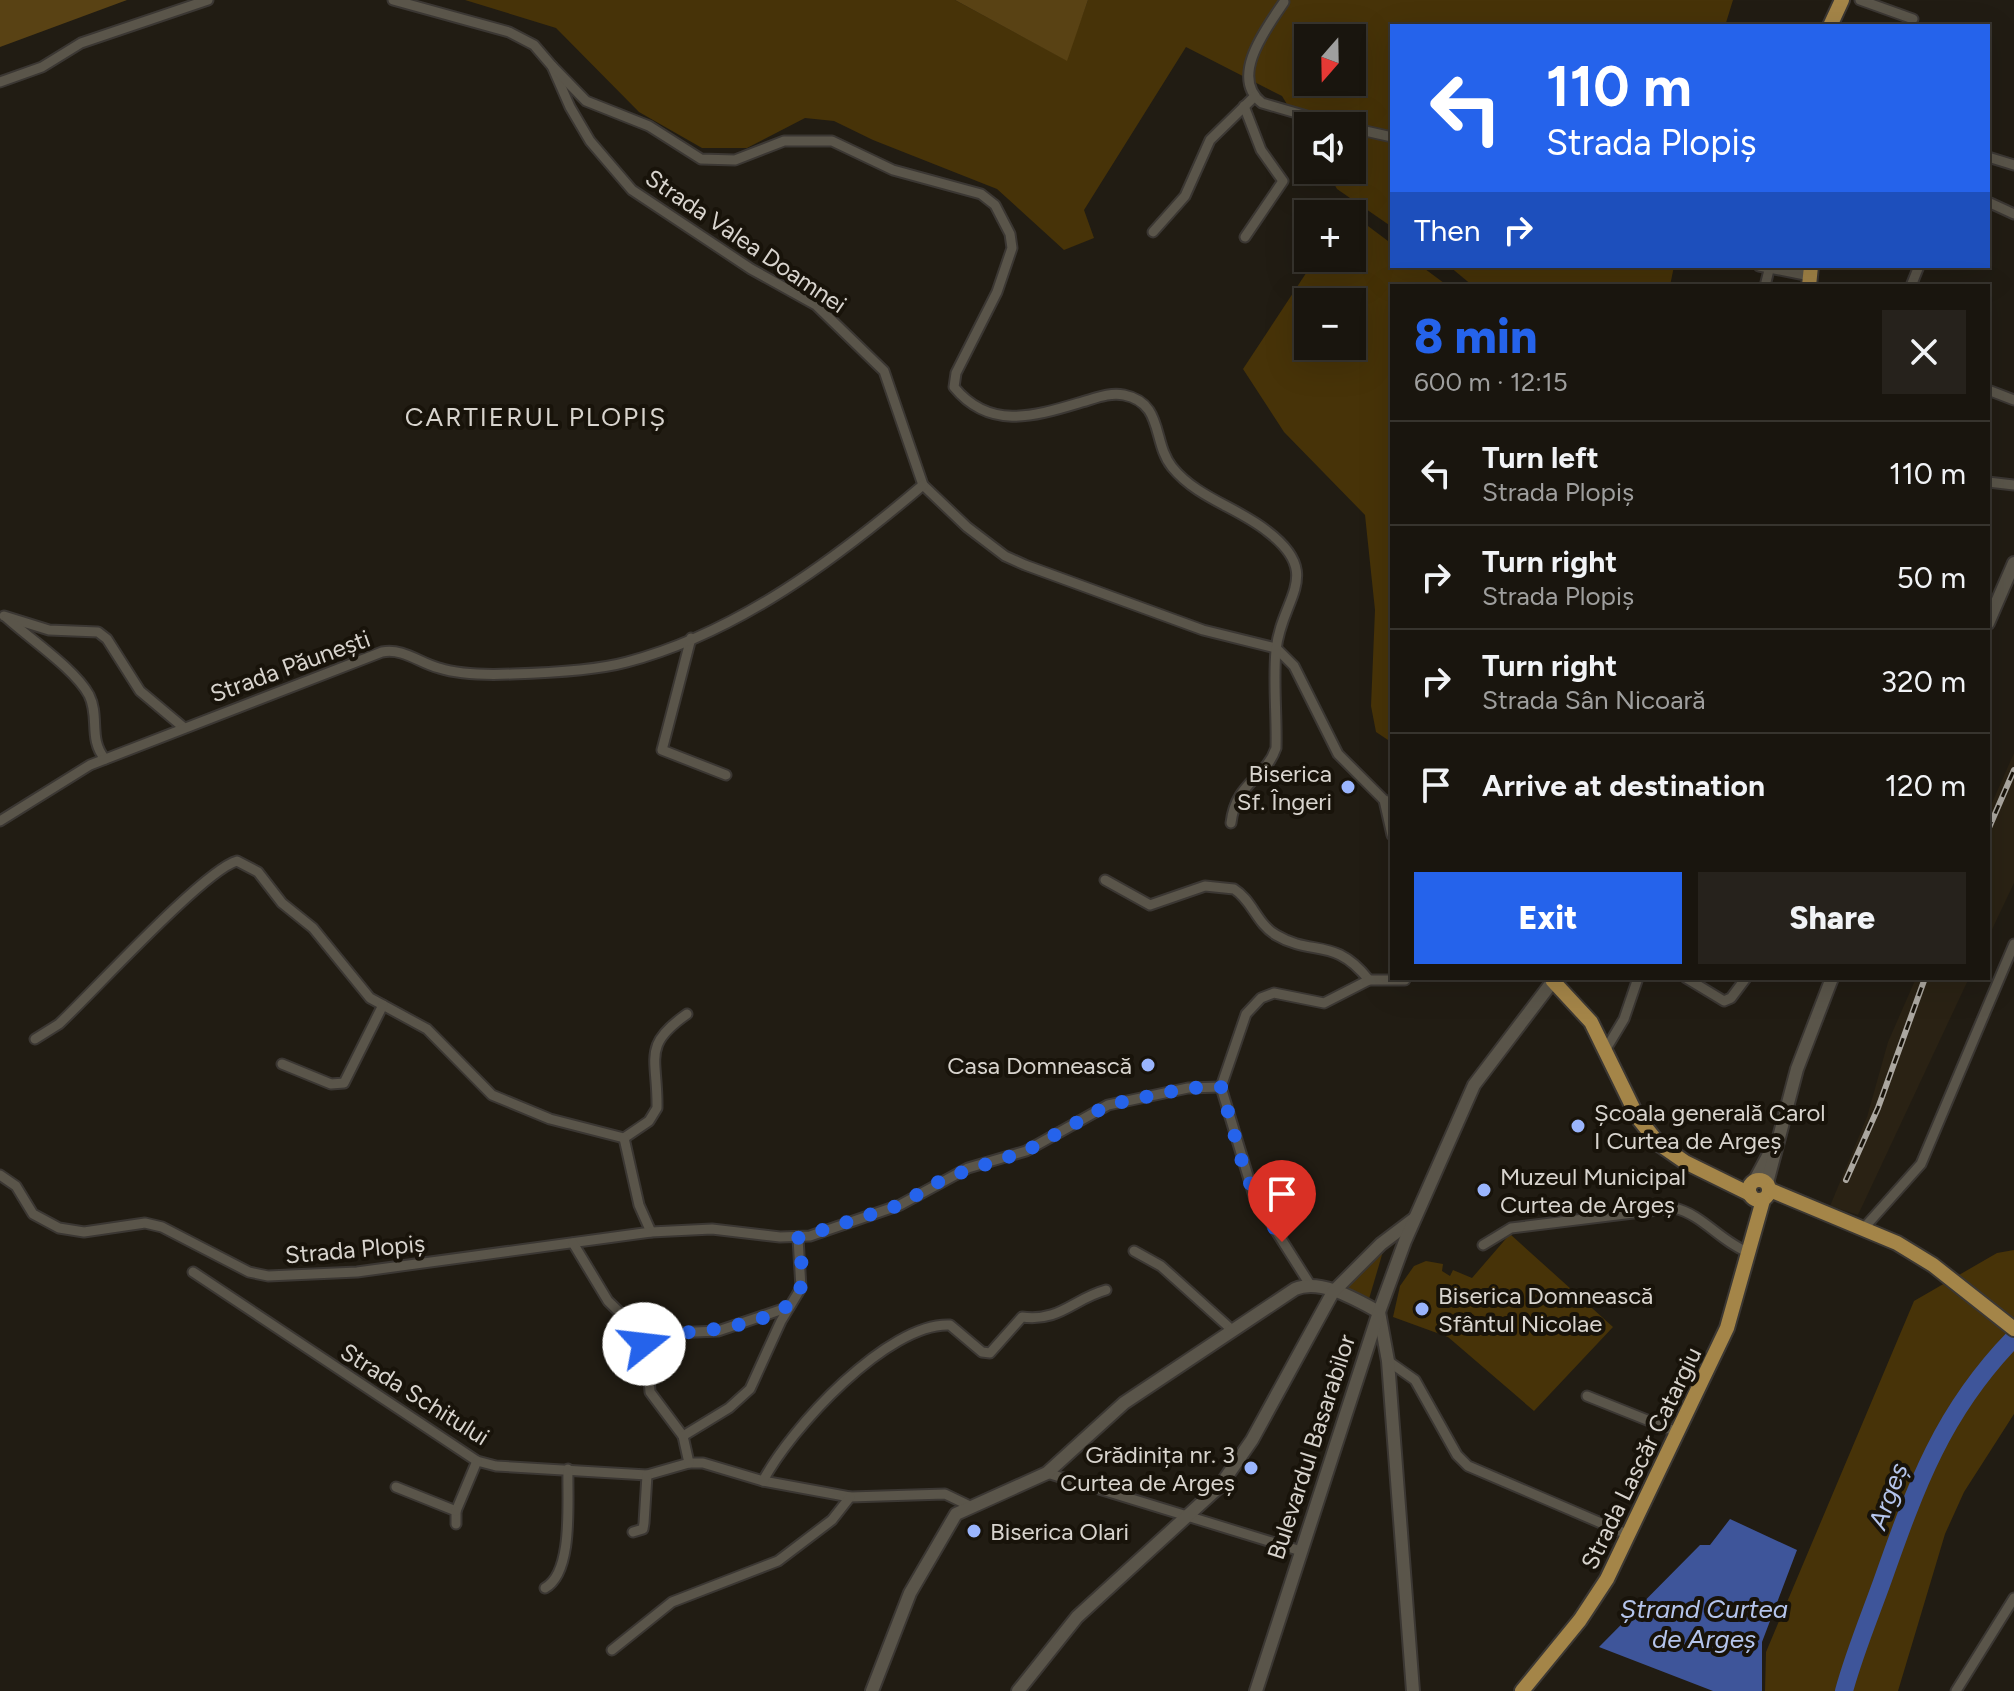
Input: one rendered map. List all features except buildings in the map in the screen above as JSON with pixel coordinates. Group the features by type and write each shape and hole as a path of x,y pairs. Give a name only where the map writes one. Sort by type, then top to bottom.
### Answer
{"main road":[{"path":"1831,24 1842,0"},
{"path":"1990,618 2014,563"},
{"name":"Bulevardul Basarabilor","path":"1256,1691 1379,1312 1414,1219 1474,1085 1549,980"},
{"path":"1551,980 1591,1022 1648,1132 1669,1152 1719,1178 1802,1205 1897,1243 1933,1265 2014,1329"},
{"path":"1759,1190 1805,1045 1831,980"},
{"name":"Strada Lascăr Catargiu","path":"1522,1691 1590,1608 1629,1535 1727,1328 1755,1222 1759,1190"},
{"path":"1018,1691 1082,1612 1189,1518 1241,1458 1333,1292 1381,1244 1414,1219"},
{"path":"872,1691 899,1619 924,1565 951,1520 970,1506 1047,1473 1112,1413 1231,1329 1309,1283 1379,1312 1388,1361 1413,1691"}],"street":[{"path":"0,82 42,67 81,43 208,0"},
{"name":"Strada Valea Doamnei","path":"393,0 509,32 534,45 586,101 649,126 701,159 735,160 784,141 832,141 893,170 981,194 995,205 1010,234 1012,248 997,292 956,373 954,387 982,412 998,416 1048,412 1111,394 1136,399 1146,406 1158,424 1169,463 1182,478 1208,497 1264,528 1291,554 1298,584 1276,648 1276,748 1271,759 1239,795 1231,823"},
{"path":"1860,0 1913,19"},
{"path":"1284,2 1252,56 1251,84 1255,96 1262,103 1294,112"},
{"name":"Strada Valea Doamnei","path":"552,66 570,107 590,141 632,190 751,269 816,305 884,371 923,485 967,527 1005,556 1190,626 1276,648"},
{"path":"1153,232 1185,196 1210,140 1255,96"},
{"path":"1244,106 1261,150 1283,181 1245,237"},
{"path":"1366,131 1390,137"},
{"path":"1990,158 2014,165"},
{"path":"1990,203 2014,214"},
{"path":"1764,268 1810,276"},
{"path":"1990,391 2014,400"},
{"path":"1990,482 2014,485"},
{"name":"Strada Păunești","path":"0,821 34,798 105,759 391,651 442,669 513,674 625,663 691,638 752,609 867,532 923,485"},
{"path":"2,614 49,630 98,632 107,639 140,691 183,727"},
{"path":"2,614 84,688 94,710 97,749 105,759"},
{"path":"691,638 662,750 726,775"},
{"path":"1276,648 1294,666 1338,754 1388,801"},
{"path":"35,1039 59,1024 194,892 229,863 237,861 258,872 282,903 313,928 370,998 427,1029 492,1095 550,1119 624,1138"},
{"path":"1105,880 1150,905 1205,886 1228,887 1240,893 1271,932 1297,944 1340,953 1369,980"},
{"path":"1863,1229 1921,1164 2014,944"},
{"path":"1309,1283 1254,1196 1221,1087 1242,1021 1261,998 1281,993 1324,1003 1369,980 1405,980"},
{"path":"1606,1049 1624,1019 1637,980"},
{"path":"1689,980 1724,1001 1731,998 1744,980"},
{"path":"282,1064 331,1084 344,1083 383,1005"},
{"path":"624,1138 656,1113 655,1049 659,1037 687,1014"},
{"name":"Strada Plopiș","path":"0,1175 16,1186 33,1214 42,1222 84,1232 145,1223 162,1227 249,1272 268,1276 357,1272 651,1232 723,1229 798,1238 900,1205 945,1178 1026,1151 1108,1105 1188,1088 1221,1087"},
{"path":"624,1138 639,1205 651,1232"},
{"path":"1483,1245 1511,1228 1674,1208 1692,1215 1717,1236 1748,1252"},
{"path":"683,1436 729,1408 750,1389 801,1288 798,1238"},
{"path":"573,1243 608,1301 646,1338 650,1392 683,1436 689,1463"},
{"path":"1134,1251 1161,1266 1231,1329"},
{"name":"Strada Schitului","path":"193,1272 477,1461 496,1466 647,1475 689,1463 703,1463 763,1481 850,1497 945,1494 970,1506"},
{"path":"763,1481 784,1446 831,1393 856,1371 902,1341 930,1328 950,1325 982,1352 990,1353 1022,1317 1034,1319 1066,1311 1091,1294 1106,1290"},
{"path":"646,1338 718,1331 789,1307"},
{"path":"1388,1361 1415,1380 1457,1455 1468,1466 1629,1535"},
{"path":"1587,1396 1677,1432"},
{"path":"456,1524 456,1511 477,1461"},
{"path":"545,1588 552,1584 563,1565 568,1469"},
{"path":"1047,1473 1301,1551"},
{"path":"633,1532 643,1529 647,1475"},
{"path":"396,1487 456,1511"},
{"path":"612,1650 672,1602 778,1561 832,1520 850,1497"},
{"path":"1956,1691 2008,1618 2014,1598"}],"shaded area":[{"path":"0,0 127,0 0,47"},
{"path":"465,0 955,0 1066,60 1088,0 1733,0 1726,24 1390,24 1390,226 1366,209 1366,200 1353,200 1334,184 1366,184 1366,112 1294,112 1294,116 1282,96 1186,47 1084,210 1094,238 1064,250 997,189 873,140 834,121 805,118 747,148 702,148 639,112 556,28"},
{"path":"955,0 1088,0 1067,61"},
{"path":"1366,224 1390,242 1390,268 1424,268 1445,284 1390,284 1388,740 1376,732 1371,706 1375,610 1365,515 1284,432 1243,369 1294,291 1294,360 1366,360 1366,288 1296,288 1307,272 1366,272"},
{"path":"1451,268 1674,268 1670,284 1471,284"},
{"path":"2014,753 2014,883 1990,934 1990,807"},
{"path":"1915,980 1968,980 1858,1215 1830,1206 1867,1117 1888,1042"},
{"path":"1510,1234 1613,1327 1534,1411 1448,1337 1393,1317 1400,1286 1414,1266 1426,1261 1443,1264 1442,1271 1450,1276 1453,1270 1472,1278"},
{"path":"1384,1248 1369,1299 1344,1288"},
{"path":"2014,1250 2014,1414 1964,1492 1945,1534 1898,1691 1765,1691 1766,1652 1914,1301 1997,1253"}],"water":[{"name":"Ștrand Curtea de Argeș","path":"1730,1519 1797,1550 1762,1642 1762,1691 1713,1691 1599,1647 1700,1545 1710,1545"}],"waterway":[{"name":"Argeș","path":"1844,1691 1907,1514 1934,1452 1968,1394 2014,1338"}],"railway":[{"path":"1990,825 2014,770"},
{"path":"1846,1180 1878,1108 1924,980"}],"place":[{"name":"Biserica Sf. Îngeri","path":"1348,787"},
{"name":"Casa Domnească","path":"1148,1065"},
{"name":"Școala generală Carol I Curtea de Argeș","path":"1578,1126"},
{"name":"Muzeul Municipal Curtea de Argeș","path":"1484,1190"},
{"name":"Biserica Domnească Sfântul Nicolae","path":"1422,1309"},
{"name":"Grădinița nr. 3 Curtea de Argeș","path":"1251,1468"},
{"name":"Biserica Olari","path":"974,1531"}],"district":[{"name":"CARTIERUL PLOPIȘ","path":"536,417"}],"route":[{"path":"644,1344 650,1334 718,1331 789,1307 801,1288 798,1238 822,1233 900,1205 968,1168 1026,1151 1108,1105 1188,1088 1221,1087 1246,1176 1254,1196 1282,1242"}]}
